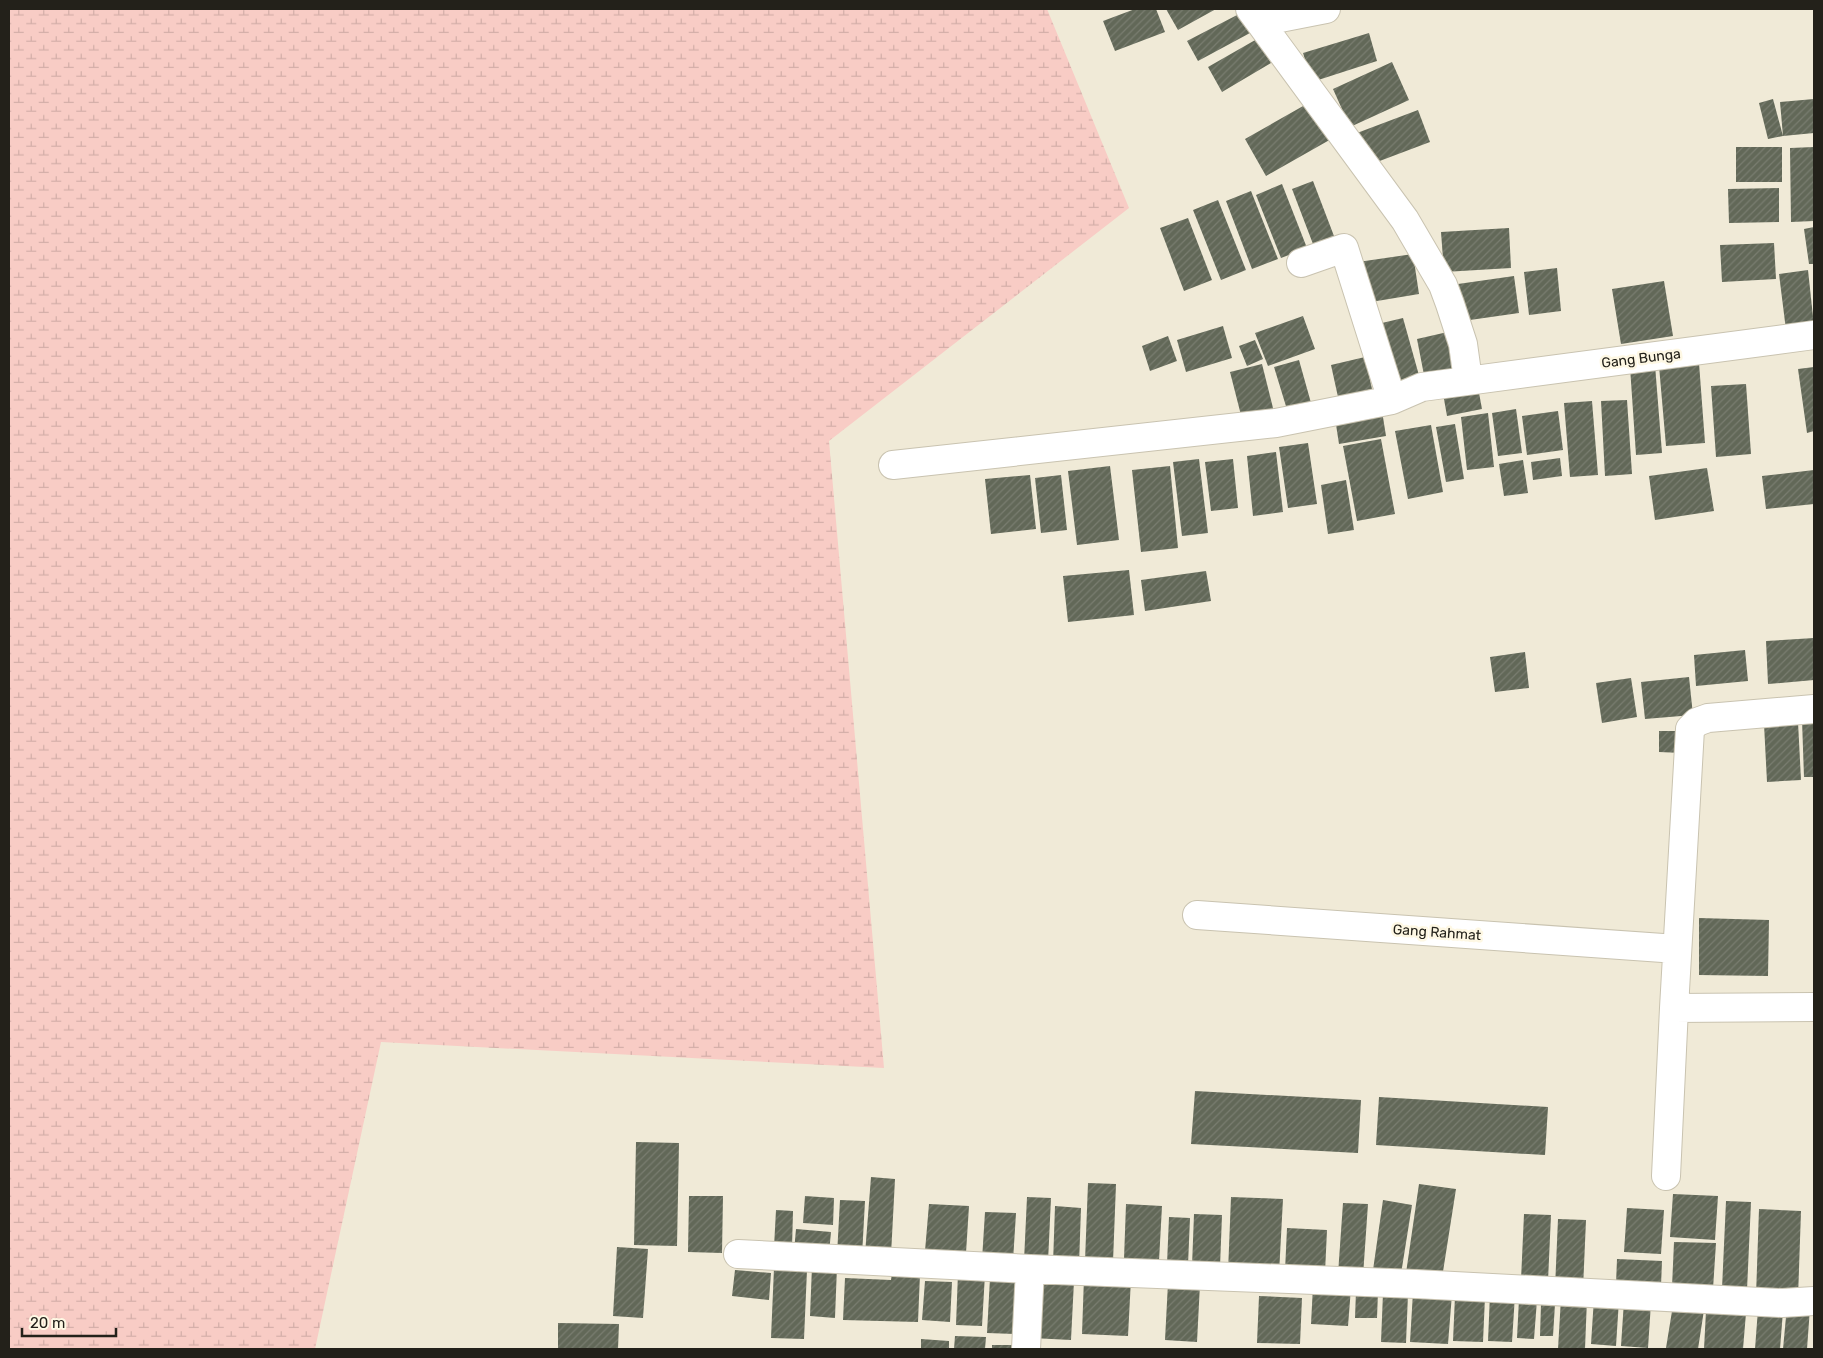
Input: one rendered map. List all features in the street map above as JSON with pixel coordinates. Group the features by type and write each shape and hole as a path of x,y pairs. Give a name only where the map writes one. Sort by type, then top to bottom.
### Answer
{"street":[{"path":"1255,15 1326,9"},
{"path":"1255,15 1406,220 1446,295 1463,344 1468,380"},
{"path":"1301,264 1344,248 1392,400"},
{"name":"Gang Bunga","path":"893,465 1276,424 1392,400 1422,387 1814,335"},
{"path":"1666,1176 1690,729 1697,722 1708,718 1814,710"},
{"name":"Gang Rahmat","path":"1197,915 1677,949"},
{"path":"1674,1008 1814,1007"},
{"path":"738,1254 1030,1269 1416,1284 1782,1303 1814,1301"},
{"path":"1026,1349 1030,1269"}],"green space":[{"path":"9,9 1047,9 1129,208 829,441 884,1068 381,1042 315,1349 9,1349"}],"building":[{"path":"1135,9 1156,9 1165,32 1115,51 1103,21"},
{"path":"1166,9 1216,9 1178,30"},
{"path":"1239,14 1250,33 1198,61 1187,41"},
{"path":"1369,33 1377,61 1312,82 1303,53"},
{"path":"1257,39 1271,63 1222,92 1208,67"},
{"path":"1392,62 1409,100 1350,127 1333,89"},
{"path":"1773,99 1783,136 1768,139 1759,103"},
{"path":"1814,99 1814,133 1783,136 1780,102"},
{"path":"1312,101 1333,138 1266,176 1245,139"},
{"path":"1418,110 1430,142 1369,165 1357,133"},
{"path":"1736,147 1782,147 1782,182 1736,182"},
{"path":"1814,147 1814,221 1791,222 1790,148"},
{"path":"1313,181 1334,236 1313,244 1292,189"},
{"path":"1282,184 1307,248 1281,258 1256,195"},
{"path":"1779,188 1779,222 1729,223 1728,189"},
{"path":"1251,191 1278,259 1252,269 1226,201"},
{"path":"1218,200 1246,270 1221,280 1193,210"},
{"path":"1188,218 1212,280 1184,291 1160,228"},
{"path":"1814,227 1814,264 1809,264 1804,229"},
{"path":"1509,228 1511,268 1444,272 1441,232"},
{"path":"1774,243 1776,279 1722,282 1720,245"},
{"path":"1413,254 1419,294 1365,303 1358,262"},
{"path":"1557,268 1561,311 1529,315 1524,272"},
{"path":"1808,270 1814,326 1786,330 1779,274"},
{"path":"1514,276 1519,313 1463,321 1458,284"},
{"path":"1664,281 1673,336 1621,344 1612,289"},
{"path":"1303,316 1315,349 1268,366 1255,333"},
{"path":"1403,318 1420,379 1399,385 1382,323"},
{"path":"1223,326 1232,358 1186,372 1177,340"},
{"path":"1452,331 1459,368 1424,375 1417,339"},
{"path":"1168,336 1177,361 1150,371 1142,346"},
{"path":"1255,340 1263,359 1247,366 1239,346"},
{"path":"1365,357 1372,389 1338,397 1331,365"},
{"path":"1299,360 1313,410 1289,416 1274,367"},
{"path":"1699,363 1705,443 1666,446 1659,366"},
{"path":"1262,364 1275,416 1243,423 1230,372"},
{"path":"1655,365 1662,453 1636,455 1630,367"},
{"path":"1814,367 1814,431 1807,433 1798,369"},
{"path":"1477,382 1482,409 1447,416 1442,388"},
{"path":"1746,384 1751,454 1716,457 1711,386"},
{"path":"1627,400 1632,474 1605,476 1601,401"},
{"path":"1592,401 1598,475 1570,477 1564,403"},
{"path":"1516,409 1522,453 1498,456 1492,413"},
{"path":"1382,411 1386,436 1339,444 1335,418"},
{"path":"1558,411 1563,450 1527,455 1522,416"},
{"path":"1488,413 1494,467 1467,470 1461,417"},
{"path":"1455,424 1464,479 1446,482 1436,427"},
{"path":"1431,425 1443,492 1408,499 1395,431"},
{"path":"1381,439 1395,514 1357,521 1343,446"},
{"path":"1308,443 1317,504 1288,508 1279,447"},
{"path":"1276,452 1283,512 1253,516 1247,456"},
{"path":"1560,458 1562,476 1533,480 1531,462"},
{"path":"1199,459 1208,533 1182,536 1173,462"},
{"path":"1233,459 1238,508 1211,511 1205,462"},
{"path":"1523,460 1528,493 1504,496 1499,464"},
{"path":"1110,466 1119,540 1077,545 1068,471"},
{"path":"1170,466 1178,548 1141,552 1132,470"},
{"path":"1707,468 1714,511 1655,520 1649,476"},
{"path":"1814,470 1814,504 1766,509 1762,476"},
{"path":"1030,475 1036,529 991,534 985,479"},
{"path":"1061,475 1067,530 1041,533 1035,478"},
{"path":"1346,480 1354,530 1328,534 1321,485"},
{"path":"1129,570 1134,615 1068,622 1063,576"},
{"path":"1206,571 1211,601 1145,611 1141,580"},
{"path":"1814,638 1814,680 1768,684 1766,641"},
{"path":"1745,650 1748,681 1696,686 1694,655"},
{"path":"1525,652 1529,688 1495,692 1490,657"},
{"path":"1689,677 1693,715 1645,719 1641,682"},
{"path":"1631,678 1637,717 1602,723 1596,683"},
{"path":"1802,720 1814,720 1814,777 1804,777"},
{"path":"1798,722 1801,780 1767,782 1764,724"},
{"path":"1659,731 1682,731 1682,753 1659,752"},
{"path":"1699,918 1769,920 1768,976 1699,975"},
{"path":"1195,1091 1361,1100 1358,1153 1191,1144"},
{"path":"1379,1097 1548,1107 1545,1155 1376,1145"},
{"path":"636,1142 679,1143 677,1246 634,1245"},
{"path":"871,1177 895,1179 891,1255 865,1254"},
{"path":"1088,1183 1116,1184 1113,1262 1085,1261"},
{"path":"1419,1184 1456,1189 1442,1278 1406,1273"},
{"path":"1673,1194 1718,1196 1715,1240 1670,1237"},
{"path":"689,1196 723,1196 722,1253 688,1252"},
{"path":"805,1196 834,1198 833,1225 803,1223"},
{"path":"1027,1197 1051,1198 1048,1262 1024,1261"},
{"path":"1231,1197 1283,1199 1279,1274 1228,1272"},
{"path":"840,1200 865,1201 862,1256 837,1255"},
{"path":"1383,1200 1412,1205 1401,1274 1373,1270"},
{"path":"1726,1201 1751,1202 1747,1290 1722,1289"},
{"path":"1343,1203 1368,1204 1363,1276 1338,1274"},
{"path":"929,1204 969,1206 966,1253 925,1251"},
{"path":"1126,1204 1162,1206 1159,1261 1124,1259"},
{"path":"1055,1206 1081,1208 1079,1265 1053,1264"},
{"path":"1627,1208 1664,1210 1661,1254 1624,1252"},
{"path":"1759,1209 1801,1211 1798,1298 1756,1296"},
{"path":"776,1210 793,1211 792,1248 774,1247"},
{"path":"985,1212 1016,1213 1013,1261 982,1260"},
{"path":"1194,1214 1222,1215 1220,1267 1192,1266"},
{"path":"1524,1214 1551,1215 1548,1281 1521,1280"},
{"path":"1169,1217 1190,1218 1188,1265 1167,1264"},
{"path":"1558,1219 1586,1220 1583,1289 1555,1288"},
{"path":"1287,1228 1327,1230 1325,1273 1285,1271"},
{"path":"796,1229 831,1232 829,1253 794,1251"},
{"path":"1674,1242 1716,1243 1713,1289 1672,1287"},
{"path":"617,1247 648,1249 643,1318 613,1316"},
{"path":"1617,1259 1662,1261 1661,1286 1616,1284"},
{"path":"812,1266 837,1267 835,1318 810,1316"},
{"path":"774,1268 807,1270 804,1339 771,1338"},
{"path":"735,1270 771,1273 769,1300 732,1296"},
{"path":"892,1273 920,1274 918,1322 843,1320 845,1278 891,1280"},
{"path":"958,1273 985,1274 982,1326 956,1325"},
{"path":"1084,1277 1131,1279 1128,1336 1082,1334"},
{"path":"990,1278 1019,1280 1015,1334 987,1333"},
{"path":"1035,1280 1074,1281 1071,1340 1032,1338"},
{"path":"925,1281 952,1282 950,1322 922,1320"},
{"path":"1168,1283 1200,1284 1197,1342 1165,1340"},
{"path":"1313,1286 1351,1288 1348,1326 1311,1324"},
{"path":"1356,1291 1378,1292 1377,1318 1355,1318"},
{"path":"1413,1292 1452,1294 1448,1344 1410,1342"},
{"path":"1383,1293 1408,1294 1406,1343 1381,1342"},
{"path":"1490,1294 1515,1295 1512,1342 1488,1341"},
{"path":"1259,1296 1302,1298 1300,1344 1257,1343"},
{"path":"1455,1296 1485,1297 1483,1342 1453,1341"},
{"path":"1561,1298 1587,1299 1585,1349 1558,1349"},
{"path":"1594,1298 1619,1300 1616,1346 1591,1344"},
{"path":"1519,1299 1537,1300 1534,1339 1517,1338"},
{"path":"1624,1301 1651,1303 1648,1348 1621,1346"},
{"path":"1541,1304 1555,1304 1553,1336 1540,1336"},
{"path":"1673,1305 1704,1310 1698,1349 1666,1348"},
{"path":"1787,1306 1810,1308 1807,1349 1783,1349"},
{"path":"1758,1309 1783,1311 1780,1349 1755,1349"},
{"path":"1706,1311 1746,1313 1743,1349 1704,1349"},
{"path":"558,1323 619,1324 618,1349 558,1349"},
{"path":"955,1336 986,1337 985,1349 954,1349"},
{"path":"921,1339 949,1341 949,1349 921,1349"},
{"path":"992,1345 1019,1345 1019,1349 992,1349"}]}
